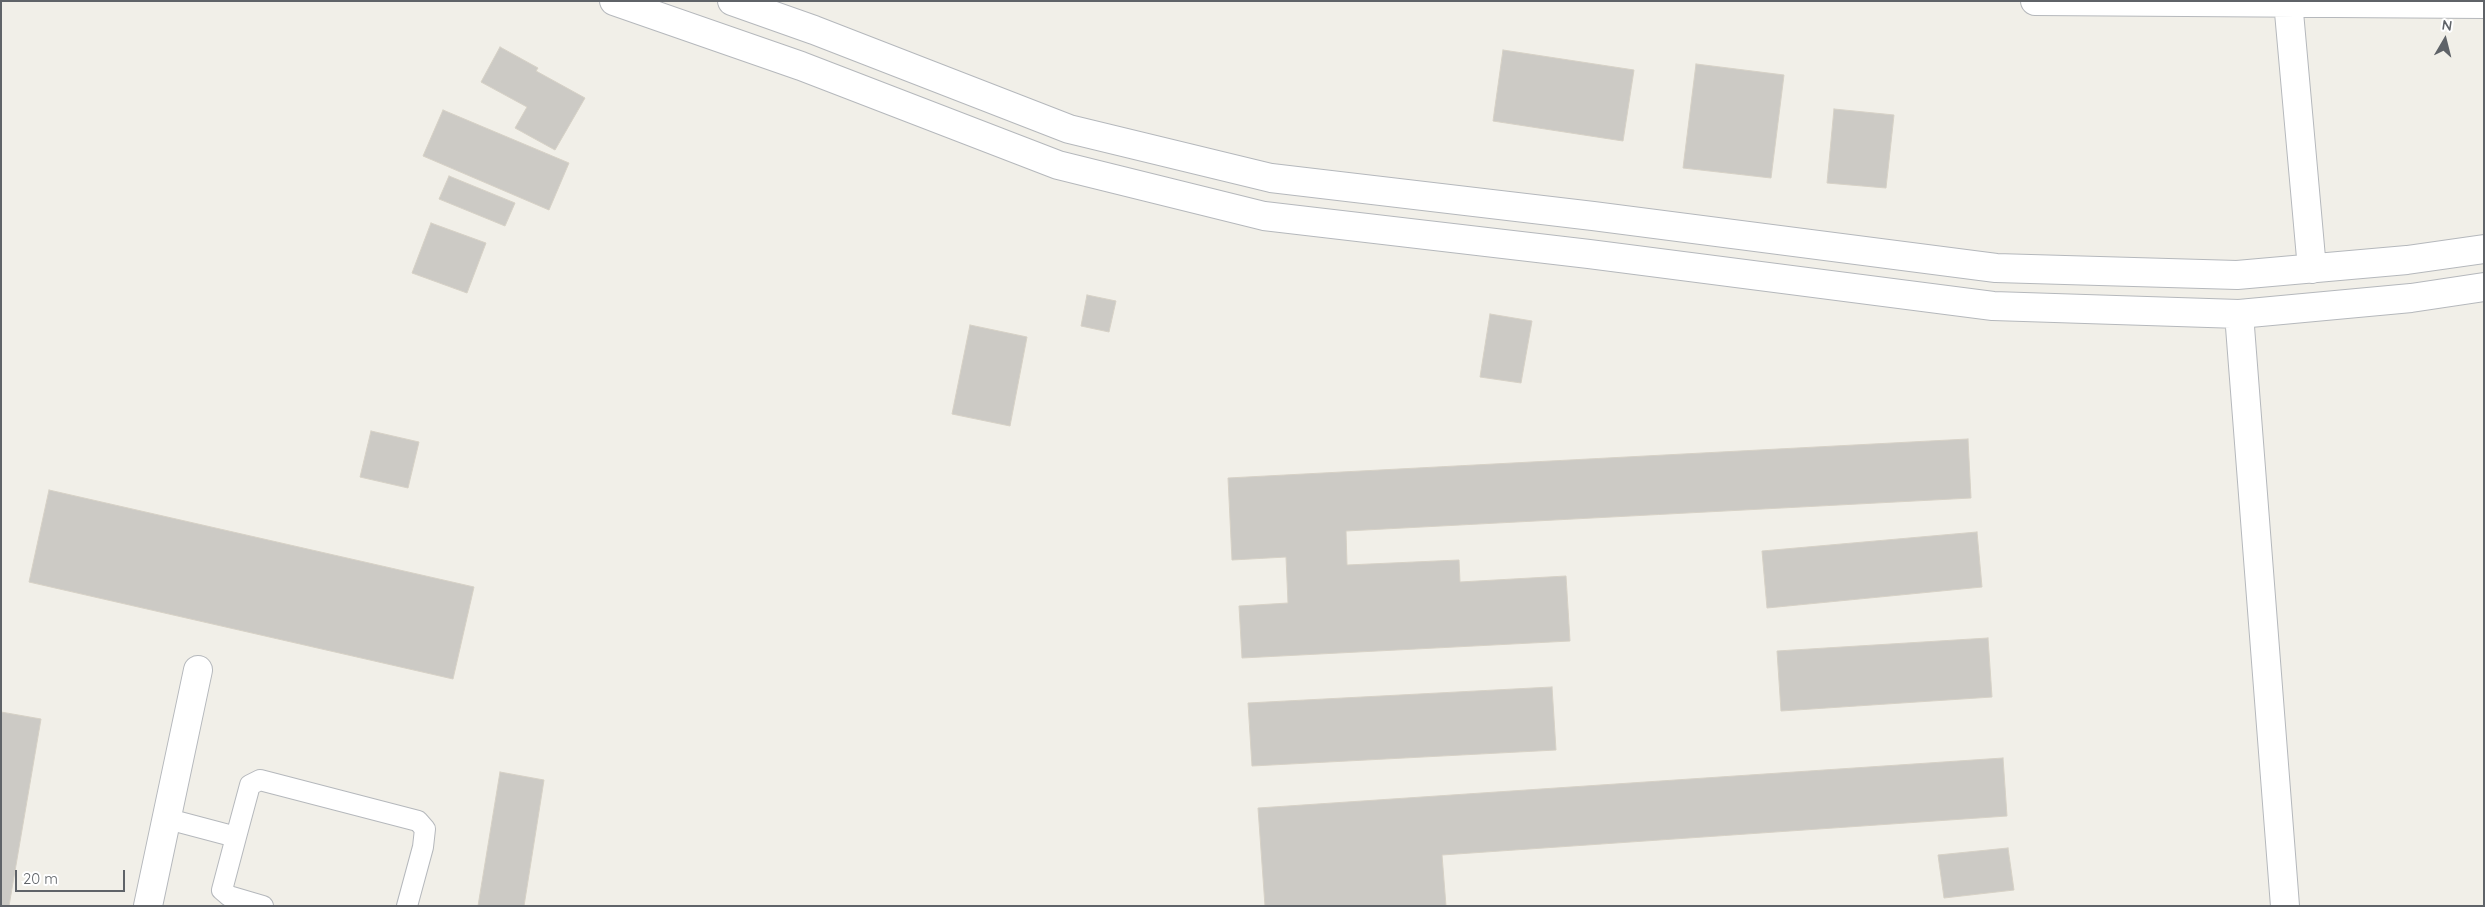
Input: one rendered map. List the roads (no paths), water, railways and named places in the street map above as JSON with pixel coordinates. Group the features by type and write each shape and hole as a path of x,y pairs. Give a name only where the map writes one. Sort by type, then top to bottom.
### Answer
{"street":[{"path":"614,1 801,66 1058,166 1264,216 1589,254 1993,306 2239,314 2411,298 2484,287"},
{"path":"732,1 814,30 1070,129 1272,178 1594,216 1996,268 2237,276 2406,260 2484,249"},
{"path":"2035,1 2484,4"},
{"path":"2288,2 2312,269"},
{"path":"2239,314 2285,906"},
{"path":"148,906 168,819 198,670"}],"lane":[{"path":"264,906 229,896 222,890 250,785 260,780 418,821 424,829 423,847 407,906"},
{"path":"168,819 236,837"}]}
